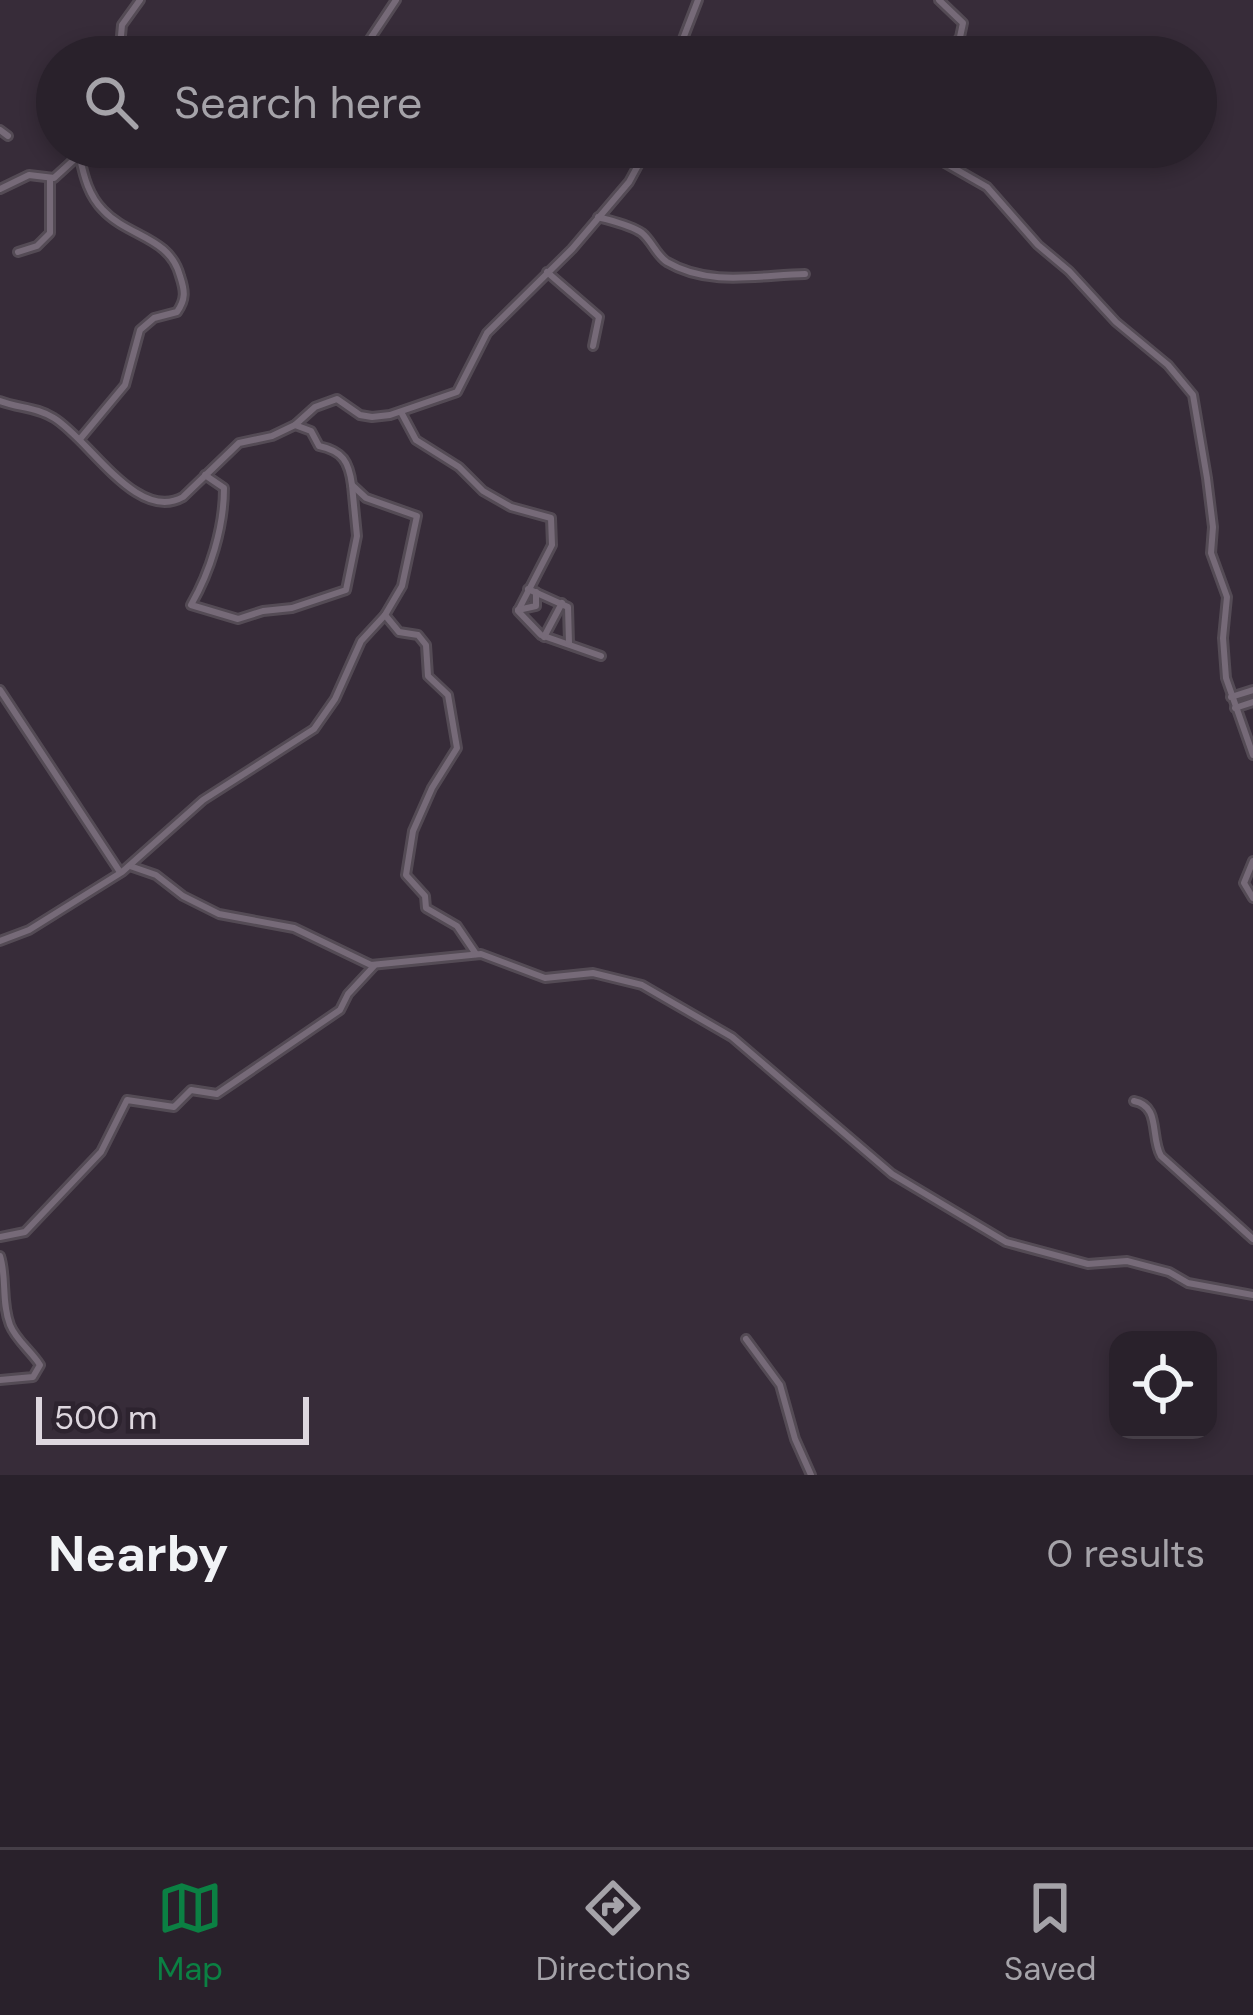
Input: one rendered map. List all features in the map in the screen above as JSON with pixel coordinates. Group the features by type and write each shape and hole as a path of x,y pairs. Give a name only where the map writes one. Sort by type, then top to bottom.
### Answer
{"street":[{"path":"121,36 122,26 140,0"},
{"path":"372,36 396,0"},
{"path":"684,36 698,0"},
{"path":"939,0 963,23 960,36"},
{"path":"0,130 8,136"},
{"path":"18,252 37,246 50,233 50,179 62,168"},
{"path":"80,439 125,385 140,330 154,318 177,312 185,298 177,263 153,239 138,235 103,210 88,188 83,168"},
{"path":"0,401 47,413 143,500 176,502 239,443 265,439 295,425 315,407 337,399 364,416 401,412 460,391 487,333 598,217 637,168"},
{"path":"954,168 988,187 1038,245 1116,322 1168,365 1193,395 1208,478 1213,527 1210,553 1227,597 1223,652 1231,697 1253,755"},
{"path":"0,189 29,175 50,179"},
{"path":"598,217 637,230 668,262 707,276 746,279 806,274"},
{"path":"547,272 600,318 593,346"},
{"path":"401,412 416,440 456,464 484,491 511,507 551,519 551,548 518,610"},
{"path":"205,475 224,488 226,506 206,584 191,605 236,619 293,608 346,590 357,536 350,467 342,456 320,447 311,431 295,425"},
{"path":"0,941 29,930 122,872 203,800 306,736 332,705 361,641 385,615 404,582 418,517 366,498 352,485"},
{"path":"532,591 562,603 570,614 570,644"},
{"path":"518,610 536,606 532,591"},
{"path":"544,637 562,603"},
{"path":"518,610 544,637 601,656"},
{"path":"385,615 399,632 418,634 425,643 427,670 448,695 458,748 432,788 413,831 406,875 425,896 429,910 457,926 477,954"},
{"path":"0,690 122,872"},
{"path":"1231,697 1253,690"},
{"path":"1235,708 1253,702"},
{"path":"1240,723 1250,718"},
{"path":"1253,861 1244,880 1253,898"},
{"path":"130,866 156,875 186,898 219,914 303,931 374,966 477,954 544,978 592,973 669,998 764,1060 892,1174 1006,1242 1088,1264 1136,1262 1188,1283 1253,1295"},
{"path":"0,1237 23,1234 101,1153 127,1100 174,1107 191,1090 217,1094 340,1010 374,966"},
{"path":"1135,1101 1148,1108 1161,1156 1253,1239"},
{"path":"0,1256 9,1322 40,1365 33,1377 0,1380"},
{"path":"746,1339 780,1385 811,1475"}]}
